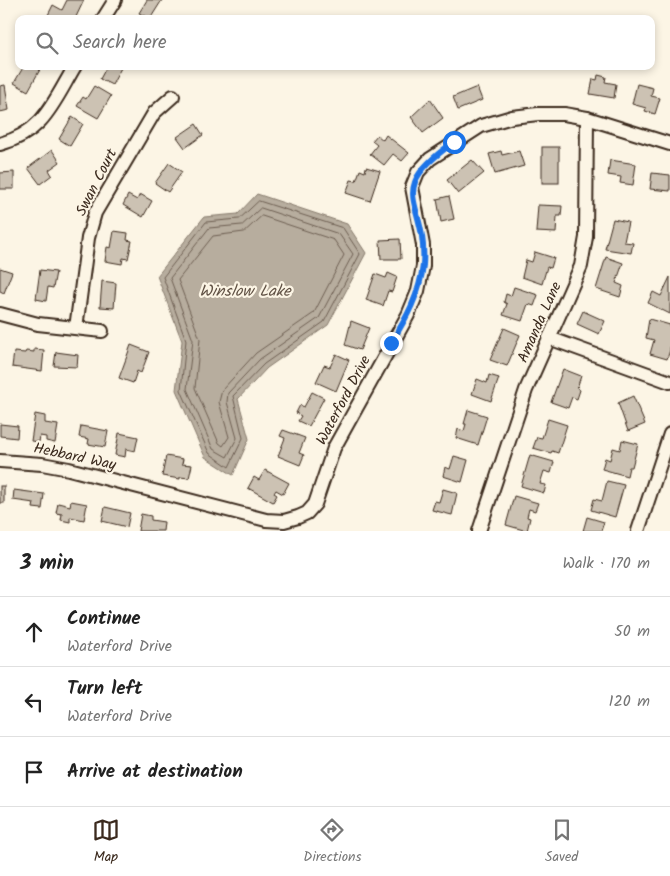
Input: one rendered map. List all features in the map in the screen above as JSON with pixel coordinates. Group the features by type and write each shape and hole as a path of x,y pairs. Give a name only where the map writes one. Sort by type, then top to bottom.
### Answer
{"street":[{"path":"106,15 115,0"},
{"path":"0,144 20,138 36,127 72,70"},
{"name":"Swan Court","path":"76,328 88,238 95,213 154,113 174,96"},
{"name":"Waterford Drive","path":"143,488 266,520 284,521 308,512 315,504 334,448 408,316 418,291 423,266 423,245 412,187 418,172 430,159 481,126 512,117 538,114 564,114 587,118 670,144"},
{"name":"Amanda Lane","path":"479,531 500,462 526,390 581,266 586,237 587,118"},
{"path":"0,314 38,324 102,331"},
{"path":"549,338 670,382"},
{"path":"638,531 670,434"},
{"name":"Hebbard Way","path":"0,461 60,467 143,488"}],"water":[{"name":"Winslow Lake","path":"257,194 347,224 366,253 328,325 267,368 238,399 249,439 233,475 205,457 176,390 182,341 157,276 204,217 238,214"}],"building":[{"path":"67,0 84,0 77,15 48,15 53,5 62,10"},
{"path":"147,0 162,0 153,15 139,13"},
{"path":"22,70 40,70 28,91 14,83"},
{"path":"105,70 120,70 112,85 100,79"},
{"path":"598,75 606,77 605,82 616,84 614,98 590,94 593,79 597,80"},
{"path":"637,84 653,88 651,96 660,98 655,114 645,111 646,108 632,104"},
{"path":"5,85 9,110 0,112 0,86"},
{"path":"94,86 111,96 98,118 77,106 83,97 86,99"},
{"path":"477,87 482,100 458,110 453,97"},
{"path":"430,99 443,118 423,133 411,117"},
{"path":"72,117 83,124 70,146 59,139"},
{"path":"196,124 203,135 185,148 177,137"},
{"path":"377,135 383,140 386,135 409,153 402,161 393,154 384,165 370,154 377,145 372,141"},
{"path":"542,147 559,147 559,183 542,183"},
{"path":"52,150 60,162 49,170 52,175 40,184 28,168"},
{"path":"501,151 502,155 519,151 524,166 495,174 489,154"},
{"path":"472,160 484,173 458,194 447,180"},
{"path":"610,160 636,164 633,185 620,183 621,177 608,175"},
{"path":"169,163 182,172 168,192 155,183"},
{"path":"366,167 380,171 370,201 346,193 351,180 356,181 360,170 365,172"},
{"path":"14,172 14,189 0,189 0,173"},
{"path":"652,173 670,175 670,191 650,189"},
{"path":"140,194 152,201 143,217 123,205 128,195 137,200"},
{"path":"449,196 454,219 441,222 437,199"},
{"path":"538,205 562,206 561,216 557,216 556,233 536,232"},
{"path":"613,219 628,222 624,242 633,243 631,253 605,249"},
{"path":"114,231 128,233 127,240 132,241 128,259 123,258 122,264 105,261 107,247 111,248"},
{"path":"400,239 401,259 381,259 380,240"},
{"path":"535,252 554,258 551,268 547,267 542,284 522,277 526,260 532,262"},
{"path":"606,257 623,263 616,283 623,286 620,297 596,289"},
{"path":"0,268 12,272 4,293 0,291"},
{"path":"40,270 56,272 53,288 48,287 46,301 36,299"},
{"path":"388,273 397,277 392,292 388,291 383,306 366,300 375,274 386,278"},
{"path":"670,277 670,314 648,303 653,292 661,296"},
{"path":"102,281 116,283 114,308 100,307"},
{"path":"514,287 538,295 534,306 528,304 522,321 503,315 507,304 504,302 506,294 511,296"},
{"path":"583,311 605,321 599,334 577,324"},
{"path":"649,319 670,325 670,350 667,359 650,354 654,340 646,338"},
{"path":"351,321 369,328 360,350 345,345"},
{"path":"504,328 520,335 507,366 490,360"},
{"path":"131,345 149,352 141,373 137,371 133,383 119,378"},
{"path":"34,349 44,350 42,371 12,367 14,352 34,352"},
{"path":"56,352 78,355 77,367 54,366"},
{"path":"336,354 349,360 336,391 316,382 324,365 330,367"},
{"path":"563,369 581,376 577,388 580,390 577,399 572,397 568,408 551,402"},
{"path":"489,375 499,378 491,401 472,394 477,379 487,383"},
{"path":"312,392 324,398 309,426 298,421 301,416 296,413 300,405 304,407"},
{"path":"633,396 645,424 628,431 618,403"},
{"path":"468,410 487,416 478,445 456,438 458,429 464,431"},
{"path":"35,414 45,416 45,423 58,425 55,443 46,441 46,437 40,436 39,442 31,441"},
{"path":"548,419 567,425 558,453 533,448 537,437 542,438"},
{"path":"0,424 18,426 17,438 0,436"},
{"path":"81,426 108,431 105,447 88,444 89,439 79,437"},
{"path":"283,430 305,438 299,453 304,455 300,465 278,456 285,438 280,436"},
{"path":"119,433 138,437 135,451 126,449 125,457 115,455"},
{"path":"622,440 638,444 632,467 629,467 627,476 602,469 605,458 610,460 613,448 620,450"},
{"path":"530,455 554,462 551,473 544,471 540,484 546,485 544,493 521,486"},
{"path":"166,456 183,459 182,464 192,465 189,478 180,477 180,479 162,476"},
{"path":"454,456 468,460 462,482 443,476 445,467 450,469"},
{"path":"265,470 289,483 283,494 276,490 274,493 277,495 273,502 248,488 254,477 259,480"},
{"path":"607,481 624,485 615,517 591,510 594,499 602,501"},
{"path":"0,486 4,486 4,503 0,503"},
{"path":"443,489 457,493 452,515 432,510 435,501 439,502"},
{"path":"14,490 44,494 42,509 33,508 34,503 13,500"},
{"path":"514,496 538,503 535,511 529,509 527,517 530,518 527,531 506,525"},
{"path":"71,501 87,504 84,520 70,517 70,522 61,520 62,514 56,513 58,503 70,506"},
{"path":"105,507 130,513 127,527 102,521"},
{"path":"141,514 151,516 151,520 164,522 163,531 138,531"},
{"path":"587,517 604,522 601,531 583,531"}],"route":[{"path":"391,343 408,316 418,291 423,266 423,245 412,187 418,172 430,159 454,142"}]}
